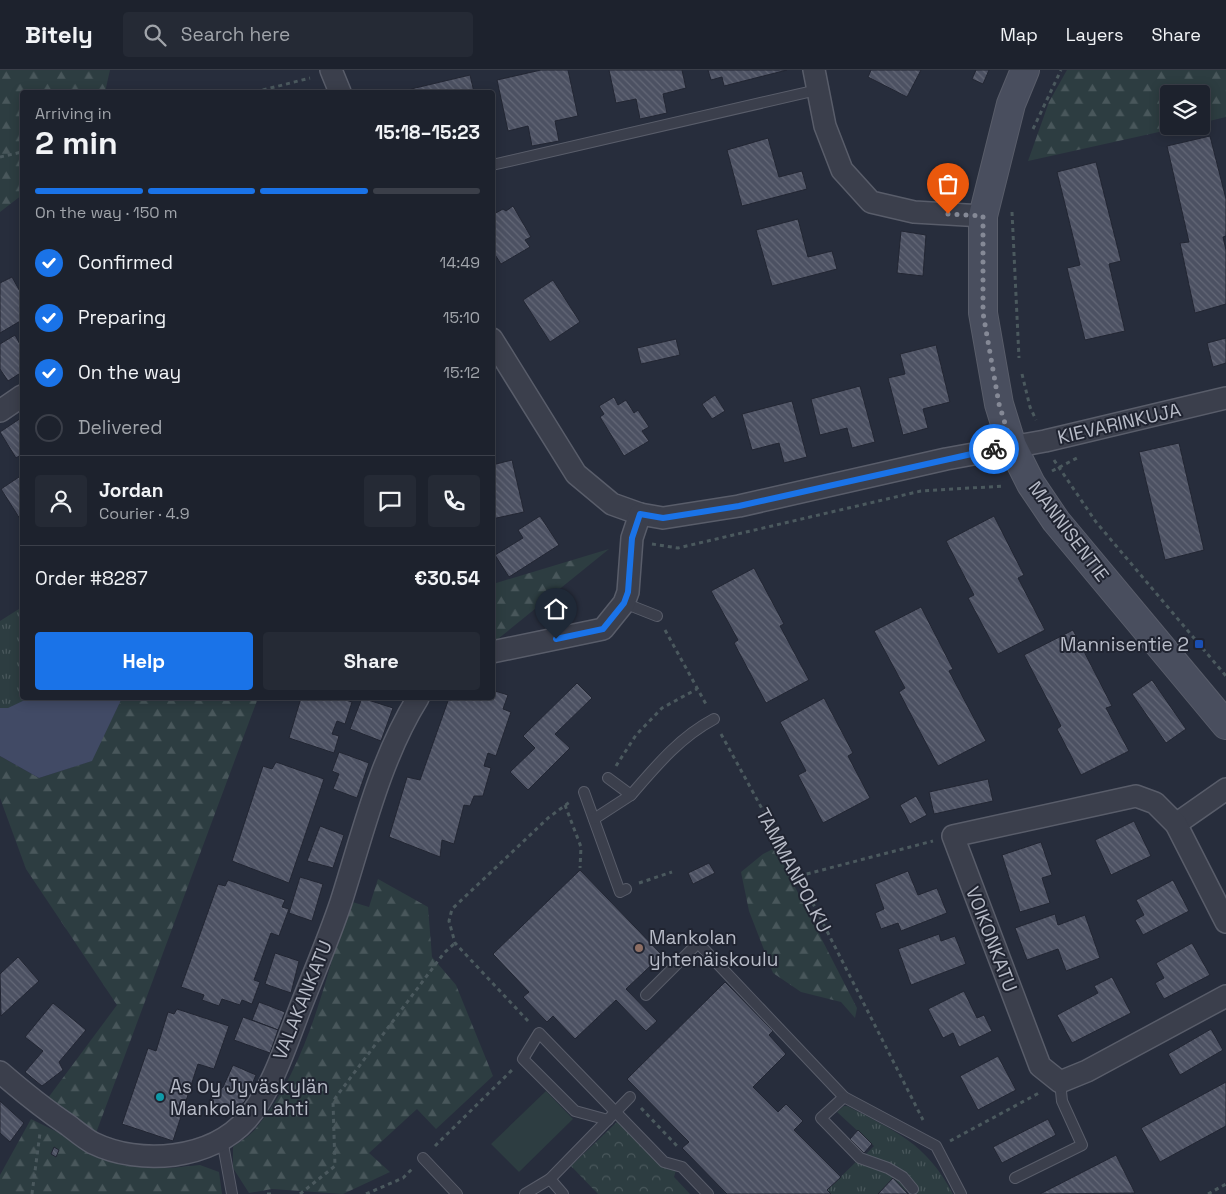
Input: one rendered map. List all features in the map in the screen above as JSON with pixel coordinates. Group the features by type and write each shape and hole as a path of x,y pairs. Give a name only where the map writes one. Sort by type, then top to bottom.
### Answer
{"street":[{"path":"331,70 339,90"},
{"name":"MANNISENTIE","path":"1026,70 1011,104 983,216 983,313 999,404 1012,446 1031,484 1056,521 1226,725"},
{"path":"816,80 825,126 842,170 871,202 914,212 983,216"},
{"name":"KIEVARINKUJA","path":"495,345 576,474 612,504 640,514 663,518 739,506 946,459 1045,441 1226,398"},
{"path":"0,411 20,397"},
{"path":"495,651 603,629 624,603 628,592 632,538 640,514"},
{"name":"VALAKANKATU","path":"0,1072 44,1108 93,1142 130,1155 174,1156 222,1139 246,1120 267,1088 292,1031 340,903 400,726 417,700"},
{"path":"1176,824 1226,789"},
{"path":"953,836 1136,796 1155,804 1176,824 1226,922"},
{"name":"VOIKONKATU","path":"953,836 1040,1066 1060,1082"},
{"path":"1060,1082 1087,1071 1226,996"}],"lane":[{"path":"495,164 816,80"},
{"path":"624,603 657,616"},
{"path":"594,819 631,794 676,745 700,726 714,719"},
{"path":"608,778 631,794"},
{"path":"584,792 620,892 626,889"},
{"path":"646,995 698,943 844,1097 936,1146 961,1194"},
{"path":"608,1120 575,1111 523,1060 539,1033 664,1162 682,1167 708,1194"},
{"path":"1015,1178 1082,1145 1062,1101 1060,1082"},
{"path":"524,1194 550,1180 630,1097"},
{"path":"844,1097 821,1118 860,1158 888,1168 904,1177 913,1189"},
{"path":"222,1139 232,1194"},
{"path":"423,1158 457,1194"},
{"path":"550,1180 563,1194"}],"path":[{"path":"1032,132 1047,95 1061,70"},
{"path":"263,90 310,78"},
{"path":"0,157 20,152"},
{"path":"1013,208 1011,217 1019,362"},
{"path":"1021,371 1030,407 1057,468 1096,522 1226,676"},
{"path":"650,553 652,544"},
{"name":"TAMMANPOLKU","path":"657,616 799,876 936,1146"},
{"path":"608,778 636,735 662,708 698,689"},
{"path":"539,1033 455,943 449,921 452,909 565,805 584,792"},
{"path":"565,805 581,847 580,868"},
{"path":"799,876 953,836"},
{"path":"644,882 672,872"},
{"path":"300,1194 335,1166 334,1101 444,953 455,943"},
{"path":"366,1194 403,1178 523,1060"},
{"path":"936,1146 1060,1082"},
{"path":"630,1097 683,1152"},
{"path":"32,1194 44,1108"},
{"path":"1208,1194 1226,1184"}],"green space":[{"path":"0,70 110,70 105,90 20,90 20,197 0,212"},
{"path":"1067,70 1226,70 1226,117 1210,121 1210,85 1160,85 1160,132 1028,161 1049,102"},
{"path":"609,549 495,641 495,583"},
{"path":"20,608 20,700 25,700 8,709 0,708 0,621"},
{"path":"121,700 257,700 96,1133 45,1102 117,1005 26,869 0,798 0,756 39,778 91,761"},
{"path":"775,848 857,1008 855,1018 841,1002 801,992 773,973 749,911 741,872 763,854"},
{"path":"378,879 428,907 432,957 456,985 493,1076 436,1129 417,1109 369,1153 390,1172 343,1194 272,1189 249,1193 233,1168 233,1147 257,1127 275,1102 290,1076 314,1019 349,901 369,907"},
{"path":"546,1091 573,1119 519,1172 491,1144"},
{"path":"844,1106 880,1123 908,1140 932,1162 953,1194 917,1194 910,1176 865,1155 874,1146 837,1112"},
{"path":"31,1119 126,1166 171,1168 200,1165 219,1172 222,1194 0,1194 0,1175"},
{"path":"618,1121 661,1166 676,1170 674,1177 690,1194 598,1194 571,1166"},
{"path":"858,1160 895,1176 908,1188 905,1191 893,1179 878,1194 831,1194 827,1190"}],"water":[{"path":"25,700 121,700 92,761 39,778 0,756 0,708 8,708"}],"building":[{"path":"541,70 568,70 578,116 555,121 559,141 532,146 528,126 508,131 497,80"},
{"path":"609,70 682,70 686,88 663,94 667,113 640,119 636,99 616,103"},
{"path":"708,70 787,70 724,86 722,77 711,80"},
{"path":"871,70 921,70 907,97 868,77"},
{"path":"976,70 989,70 983,84 972,79"},
{"path":"470,75 474,90 411,90"},
{"path":"1210,136 1226,199 1226,236 1223,237 1226,250 1226,304 1195,313 1180,243 1189,242 1167,146"},
{"path":"768,138 779,177 802,171 807,189 742,206 727,150"},
{"path":"1096,162 1121,261 1109,264 1125,331 1085,340 1067,268 1080,265 1057,172"},
{"path":"513,206 531,237 525,240 530,247 501,264 495,255 495,213 503,209 506,211"},
{"path":"798,219 808,257 832,251 837,269 772,286 756,230"},
{"path":"901,231 926,235 923,276 897,273"},
{"path":"12,277 20,291 20,321 0,333 0,283"},
{"path":"553,280 580,322 550,342 523,300"},
{"path":"15,335 20,344 20,373 8,381 0,369 0,344"},
{"path":"1226,338 1226,363 1213,367 1207,343"},
{"path":"676,339 680,355 641,364 637,348"},
{"path":"936,345 950,402 923,409 928,428 903,435 888,378 905,374 900,354"},
{"path":"860,386 875,442 852,448 847,428 820,435 811,399"},
{"path":"715,395 725,411 712,419 702,404"},
{"path":"614,397 618,405 626,400 634,413 638,410 649,427 642,431 649,441 624,456 600,417 604,414 599,406"},
{"path":"792,401 807,457 784,463 779,443 752,450 742,414"},
{"path":"20,419 20,455 16,458 0,432"},
{"path":"1179,443 1204,550 1165,560 1139,452"},
{"path":"512,460 524,512 495,518 495,464"},
{"path":"20,476 20,519 1,489"},
{"path":"540,516 559,545 509,577 495,555 523,538 518,530"},
{"path":"994,516 1024,575 1018,578 1045,630 998,654 968,598 974,595 946,541"},
{"path":"754,568 784,624 780,626 809,680 766,703 734,643 738,640 711,591"},
{"path":"921,607 953,669 949,671 986,741 938,766 899,692 905,688 874,631"},
{"path":"1073,630 1112,706 1106,708 1129,751 1081,775 1057,729 1061,726 1024,655"},
{"path":"1152,680 1186,729 1166,743 1132,694"},
{"path":"577,683 592,698 555,734 570,748 528,790 510,772 535,748 523,736"},
{"path":"495,691 508,695 503,709 511,712 496,756 488,753 484,766 491,768 483,796 474,796 470,806 464,805 454,844 442,840 440,857 389,837 407,777 420,780 448,700 495,700"},
{"path":"824,698 853,753 848,756 870,798 823,823 798,775 806,771 780,722"},
{"path":"300,700 346,700 352,702 345,724 337,721 332,734 339,736 334,753 289,738"},
{"path":"361,700 368,700 393,708 381,741 350,729"},
{"path":"339,752 369,763 357,798 333,789 339,774 332,771"},
{"path":"276,762 324,779 289,883 232,861 263,766 272,769"},
{"path":"988,779 993,801 934,814 929,792"},
{"path":"916,796 927,815 910,824 900,805"},
{"path":"1134,821 1151,856 1111,875 1095,840"},
{"path":"320,826 344,835 333,868 307,861"},
{"path":"1041,842 1052,875 1042,878 1050,903 1020,912 1002,855"},
{"path":"709,863 715,873 693,884 688,873"},
{"path":"580,870 662,955 626,989 657,1021 646,1031 616,1000 575,1039 553,1016 547,1022 523,997 529,992 493,954"},
{"path":"908,871 918,895 937,888 947,913 901,931 898,923 881,929 875,913 884,909 875,884"},
{"path":"300,877 323,884 312,921 289,913"},
{"path":"228,880 285,900 282,907 289,909 279,936 271,933 254,980 260,982 252,1004 242,1000 240,1005 222,999 219,1006 202,1000 204,995 181,987 218,884 225,886"},
{"path":"1173,880 1189,911 1143,935 1135,920 1144,915 1136,900"},
{"path":"1055,914 1058,925 1085,915 1100,958 1066,971 1058,949 1027,960 1015,928"},
{"path":"939,934 941,941 955,936 966,964 911,985 898,949"},
{"path":"1192,943 1210,975 1164,999 1155,983 1164,978 1156,963"},
{"path":"275,953 299,961 291,993 265,984"},
{"path":"18,957 39,981 1,1016 0,974"},
{"path":"1112,977 1131,1013 1072,1043 1057,1015 1098,993 1094,986"},
{"name":"Mankolan yhtenäiskoulu","path":"725,982 773,1031 769,1035 786,1054 753,1087 778,1112 786,1104 803,1121 794,1130 841,1177 827,1190 831,1194 727,1194 682,1148 689,1142 627,1079"},
{"path":"964,991 977,1018 984,1015 992,1031 959,1047 953,1033 943,1038 928,1009"},
{"path":"259,1002 285,1012 278,1030 252,1020"},
{"path":"53,1003 86,1030 59,1062 63,1070 42,1086 25,1072 43,1051 25,1037"},
{"name":"As Oy Jyväskylän Mankolan Lahti","path":"177,1009 229,1026 214,1069 198,1064 173,1141 122,1124 148,1048 156,1051 168,1012 174,1014"},
{"path":"243,1017 278,1030 270,1053 234,1040"},
{"path":"1211,1029 1223,1050 1180,1075 1168,1054"},
{"path":"998,1056 1016,1090 978,1110 960,1076"},
{"path":"233,1065 256,1075 245,1101 226,1118 210,1099 223,1087"},
{"path":"1226,1082 1226,1126 1160,1162 1141,1128"},
{"path":"0,1101 24,1123 10,1142 0,1133"},
{"path":"1048,1119 1056,1135 1002,1163 993,1147"},
{"path":"858,1130 872,1144 864,1153 850,1139"},
{"path":"54,1147 59,1150 56,1157 51,1154"},
{"path":"1116,1155 1135,1193 1040,1194"},
{"path":"893,1178 908,1194 878,1194"}],"way so far":[{"path":"948,214 983,216 983,313 999,404 1012,446 994,449"}],"place":[{"name":"Mannisentie 2","path":"1199,644"},
{"name":"Mankolan yhtenäiskoulu","path":"639,948"},
{"name":"As Oy Jyväskylän Mankolan Lahti","path":"160,1097"}],"route":[{"path":"556,639 603,629 624,603 628,592 632,538 640,514 663,518 739,506 994,449"}]}
